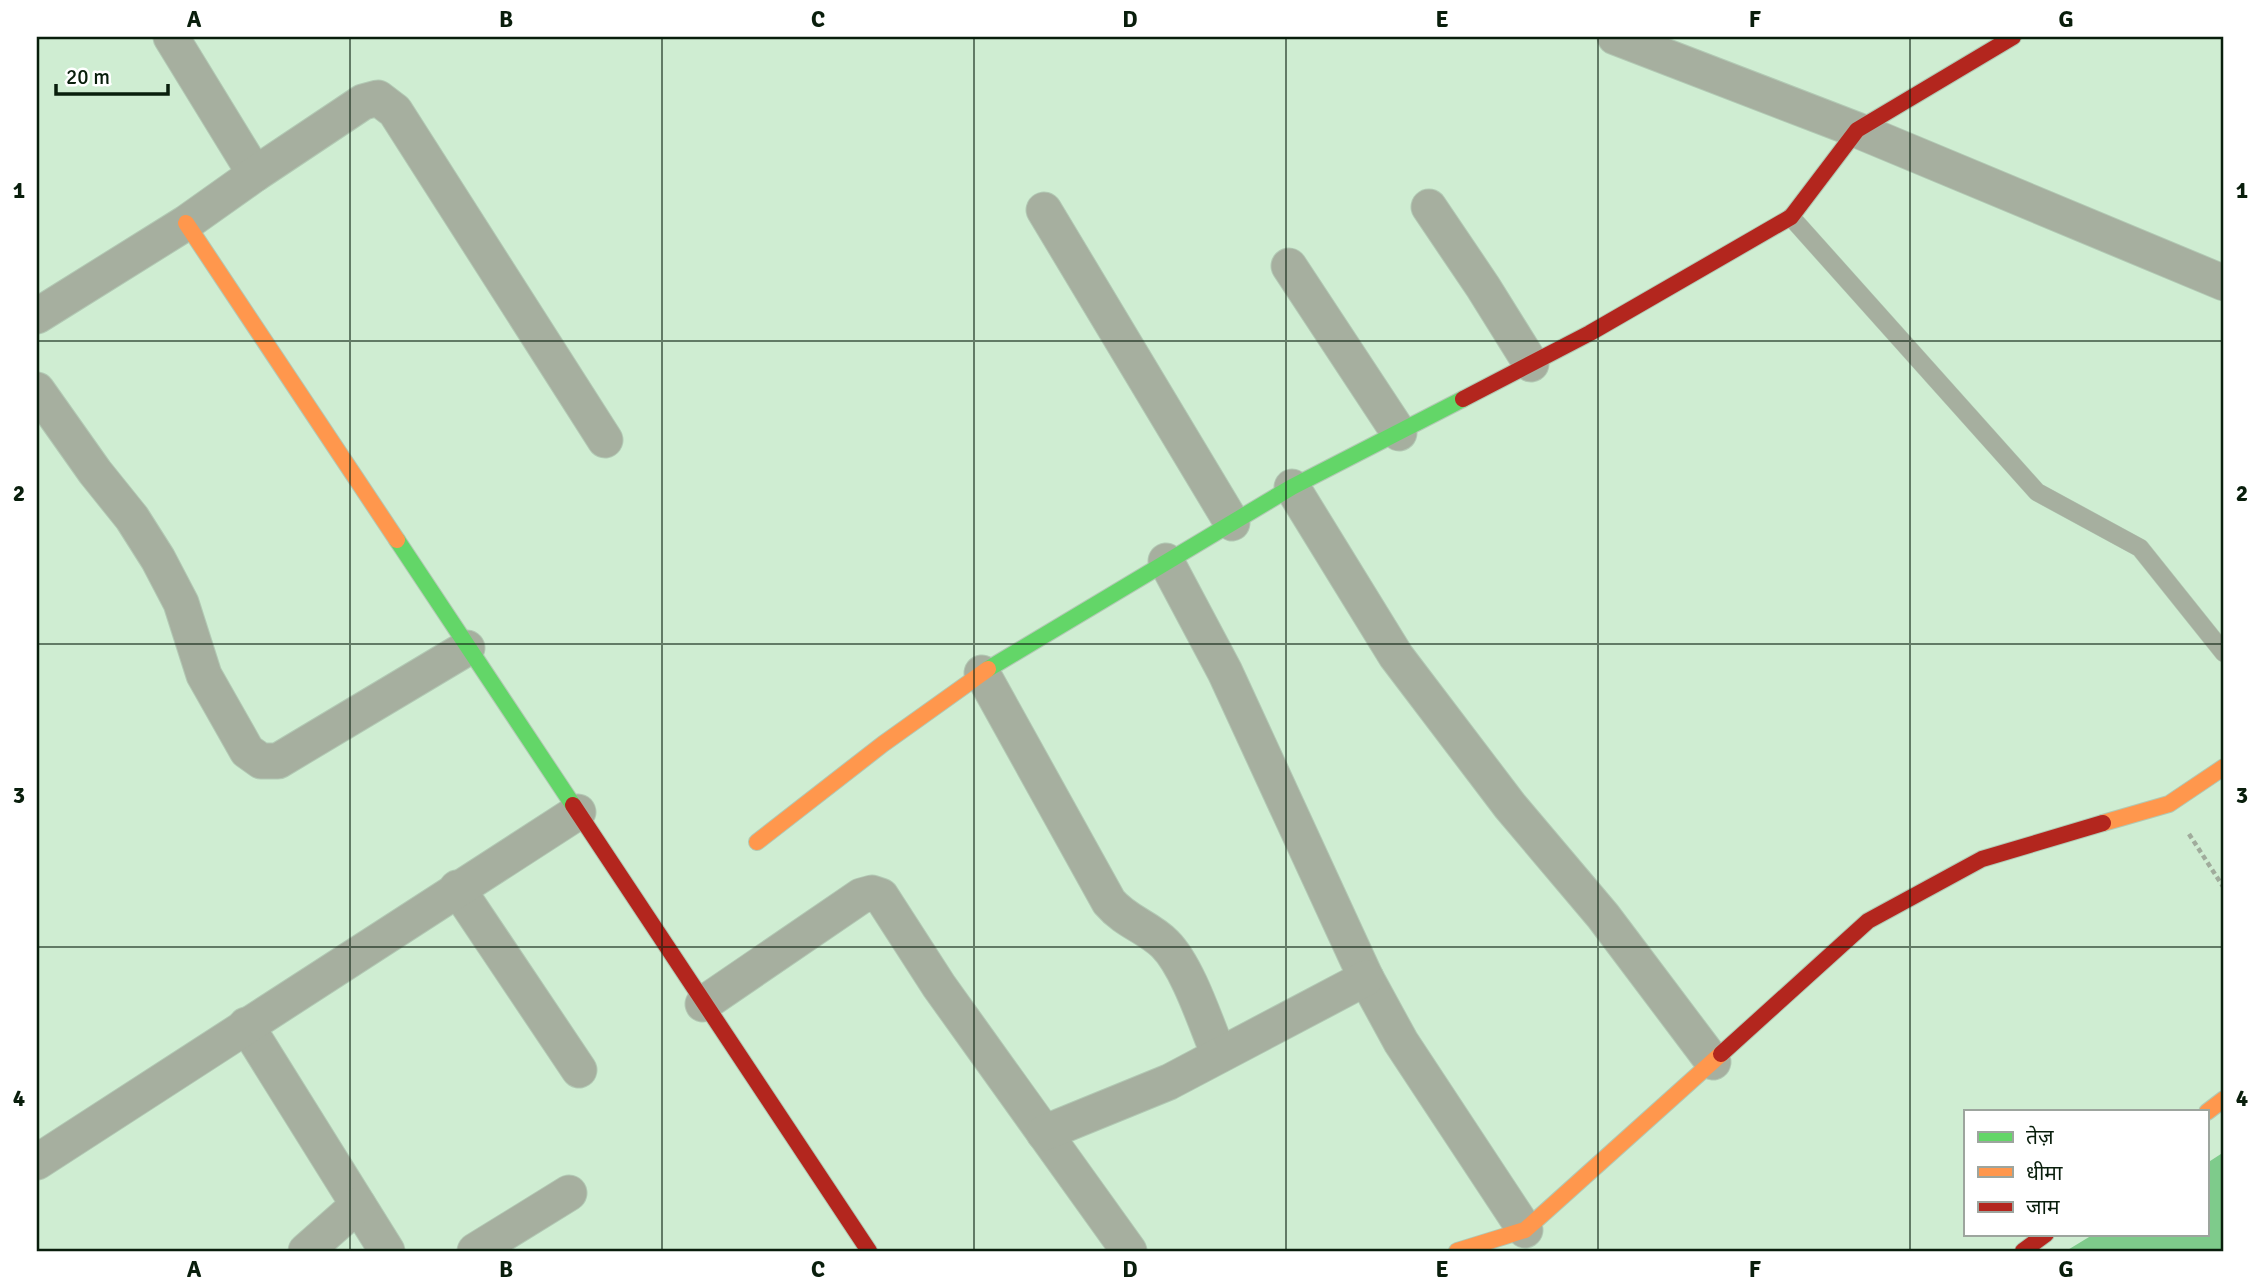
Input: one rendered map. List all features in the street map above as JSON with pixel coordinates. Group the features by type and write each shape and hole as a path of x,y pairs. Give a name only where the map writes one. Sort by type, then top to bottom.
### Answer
{"street":[{"path":"171,37 255,174"},
{"path":"1615,37 1857,130 2224,283"},
{"path":"757,842 883,744 982,673 1166,561 1292,487 1590,333 1791,217 1857,130 2013,37"},
{"path":"37,316 186,223 363,102 378,98 395,111 605,440"},
{"path":"1429,207 1531,364"},
{"path":"1044,211 1232,523"},
{"path":"186,223 869,1251"},
{"path":"1289,266 1399,433"},
{"path":"37,390 95,472 132,518 158,559 181,603 204,675 219,705 247,751 261,761 278,761 467,648"},
{"path":"1292,487 1396,656 1510,806 1603,916 1713,1062"},
{"path":"1166,561 1225,672 1366,978 1401,1042 1525,1230"},
{"path":"982,673 1109,902 1120,915 1153,934 1166,945 1181,965 1219,1055"},
{"path":"1457,1251 1525,1230 1868,922 1982,859 2169,804 2224,767"},
{"path":"37,1162 578,812"},
{"path":"457,888 579,1070"},
{"path":"703,1004 861,896 872,892 881,897 889,905 939,986 1129,1251"},
{"path":"1044,1133 1168,1082 1366,978"},
{"path":"246,1025 387,1251"},
{"path":"2208,1111 2224,1099"},
{"path":"475,1251 569,1193"},
{"path":"306,1251 358,1205"},
{"path":"2023,1251 2043,1236"}],"lane":[{"path":"1791,217 2037,492 2140,548 2224,653"}],"path":[{"path":"2169,804 2224,888"}],"shaded area":[{"path":"2224,1152 2224,1251 2066,1251 2091,1236 2208,1236 2208,1162"}],"traffic: fast":[{"path":"988,669 1292,487 1463,399"},
{"path":"397,540 573,805"}],"traffic: slow":[{"path":"186,223 397,540"},
{"path":"757,842 883,744 988,669"},
{"path":"2103,823 2169,804 2224,767"},
{"path":"1457,1251 1525,1230 1721,1054"},
{"path":"2208,1111 2224,1099"}],"traffic: jam":[{"path":"1463,399 1590,333 1791,217 1857,130 2013,37"},
{"path":"573,805 869,1251"},
{"path":"1721,1054 1868,921 1982,859 2103,823"},
{"path":"2023,1251 2043,1236"}]}
